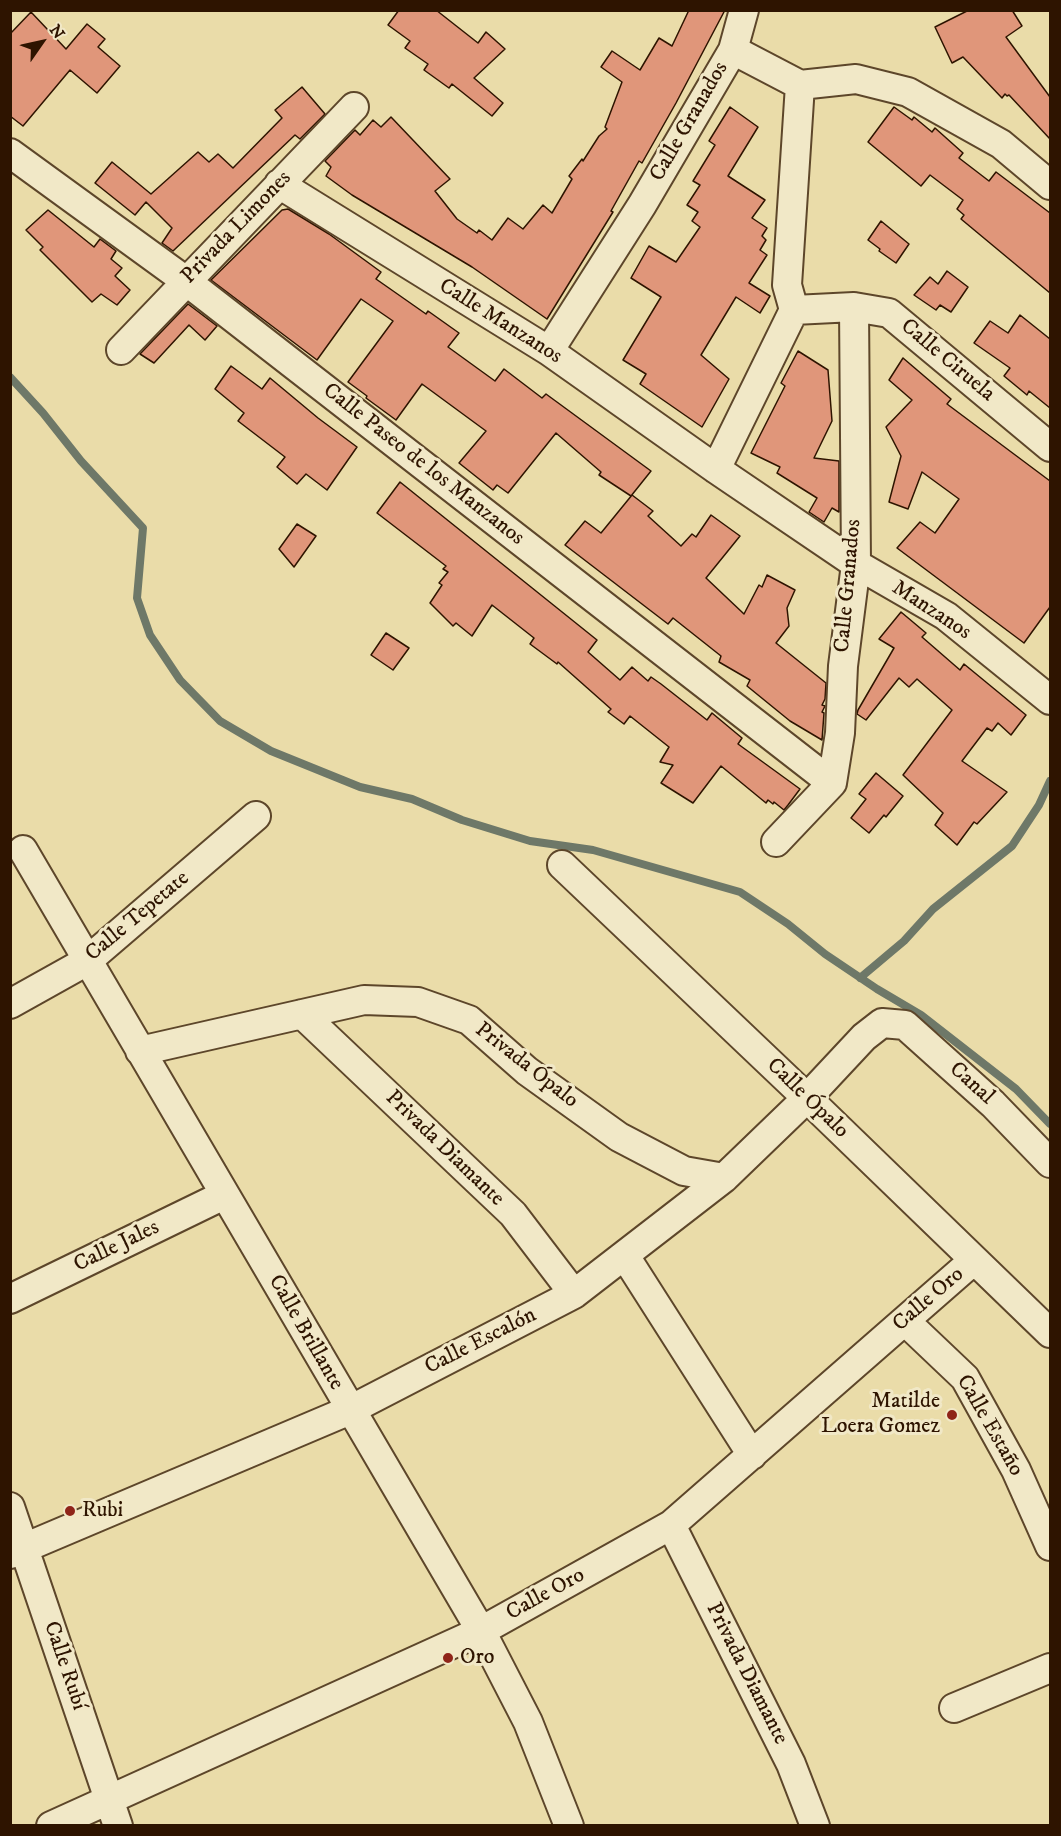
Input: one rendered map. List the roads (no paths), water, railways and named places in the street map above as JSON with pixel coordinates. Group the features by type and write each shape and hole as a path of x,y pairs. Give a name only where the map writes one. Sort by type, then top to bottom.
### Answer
{"street":[{"name":"Calle Granados","path":"549,351 642,205 733,50 744,10"},
{"path":"733,50 800,85 856,79 908,92 1001,144 1050,185"},
{"path":"716,469 794,310 787,285 800,85"},
{"name":"Privada Limones","path":"121,350 354,107"},
{"name":"Calle Paseo de los Manzanos","path":"10,153 186,280 832,783"},
{"name":"Calle Manzanos","path":"279,184 549,351 716,469"},
{"name":"Calle Granados","path":"832,783 840,733 843,666 856,564 854,307"},
{"name":"Calle Ciruela","path":"794,310 854,307 889,313 1050,447"},
{"name":"Manzanos","path":"716,469 856,564 946,616 1046,697"},
{"path":"776,842 832,783"},
{"name":"Calle Tepetate","path":"10,1004 87,961 256,816"},
{"name":"Calle Brillante","path":"23,850 481,1631 528,1722 569,1826"},
{"name":"Calle Ópalo","path":"561,865 1050,1333"},
{"name":"Privada Ópalo","path":"140,1051 364,999 418,1002 469,1020 527,1071 620,1137 684,1171 724,1178"},
{"name":"Privada Diamante","path":"302,1014 513,1214 574,1294"},
{"name":"Calle Escalón","path":"17,1550 350,1410 574,1294 724,1178 807,1098 864,1037 882,1023"},
{"name":"Canal","path":"882,1023 905,1025 993,1104 1050,1163"},
{"name":"Calle Jales","path":"10,1299 224,1195"},
{"path":"625,1256 752,1455"},
{"name":"Calle Oro","path":"51,1826 481,1631 671,1525 975,1260"},
{"name":"Calle Estaño","path":"905,1321 965,1378 1016,1470 1050,1546"},
{"name":"Calle Rubí","path":"10,1507 17,1550 118,1826"},
{"name":"Privada Diamante","path":"671,1525 791,1764 815,1826"},
{"path":"954,1708 1050,1668"}],"waterway":[{"path":"10,377 43,413 81,461 143,528 137,598 150,635 180,680 220,721 271,751 360,787 412,799 462,820 530,841 593,850 740,892 788,924 825,954 921,1015 1016,1089 1050,1124"},
{"path":"860,978 904,941 933,909 1012,846 1039,805 1050,781"}],"place":[{"name":"Matilde Loera Gomez","path":"952,1415"},
{"name":"Rubi","path":"70,1511"},
{"name":"Oro","path":"448,1658"}]}
